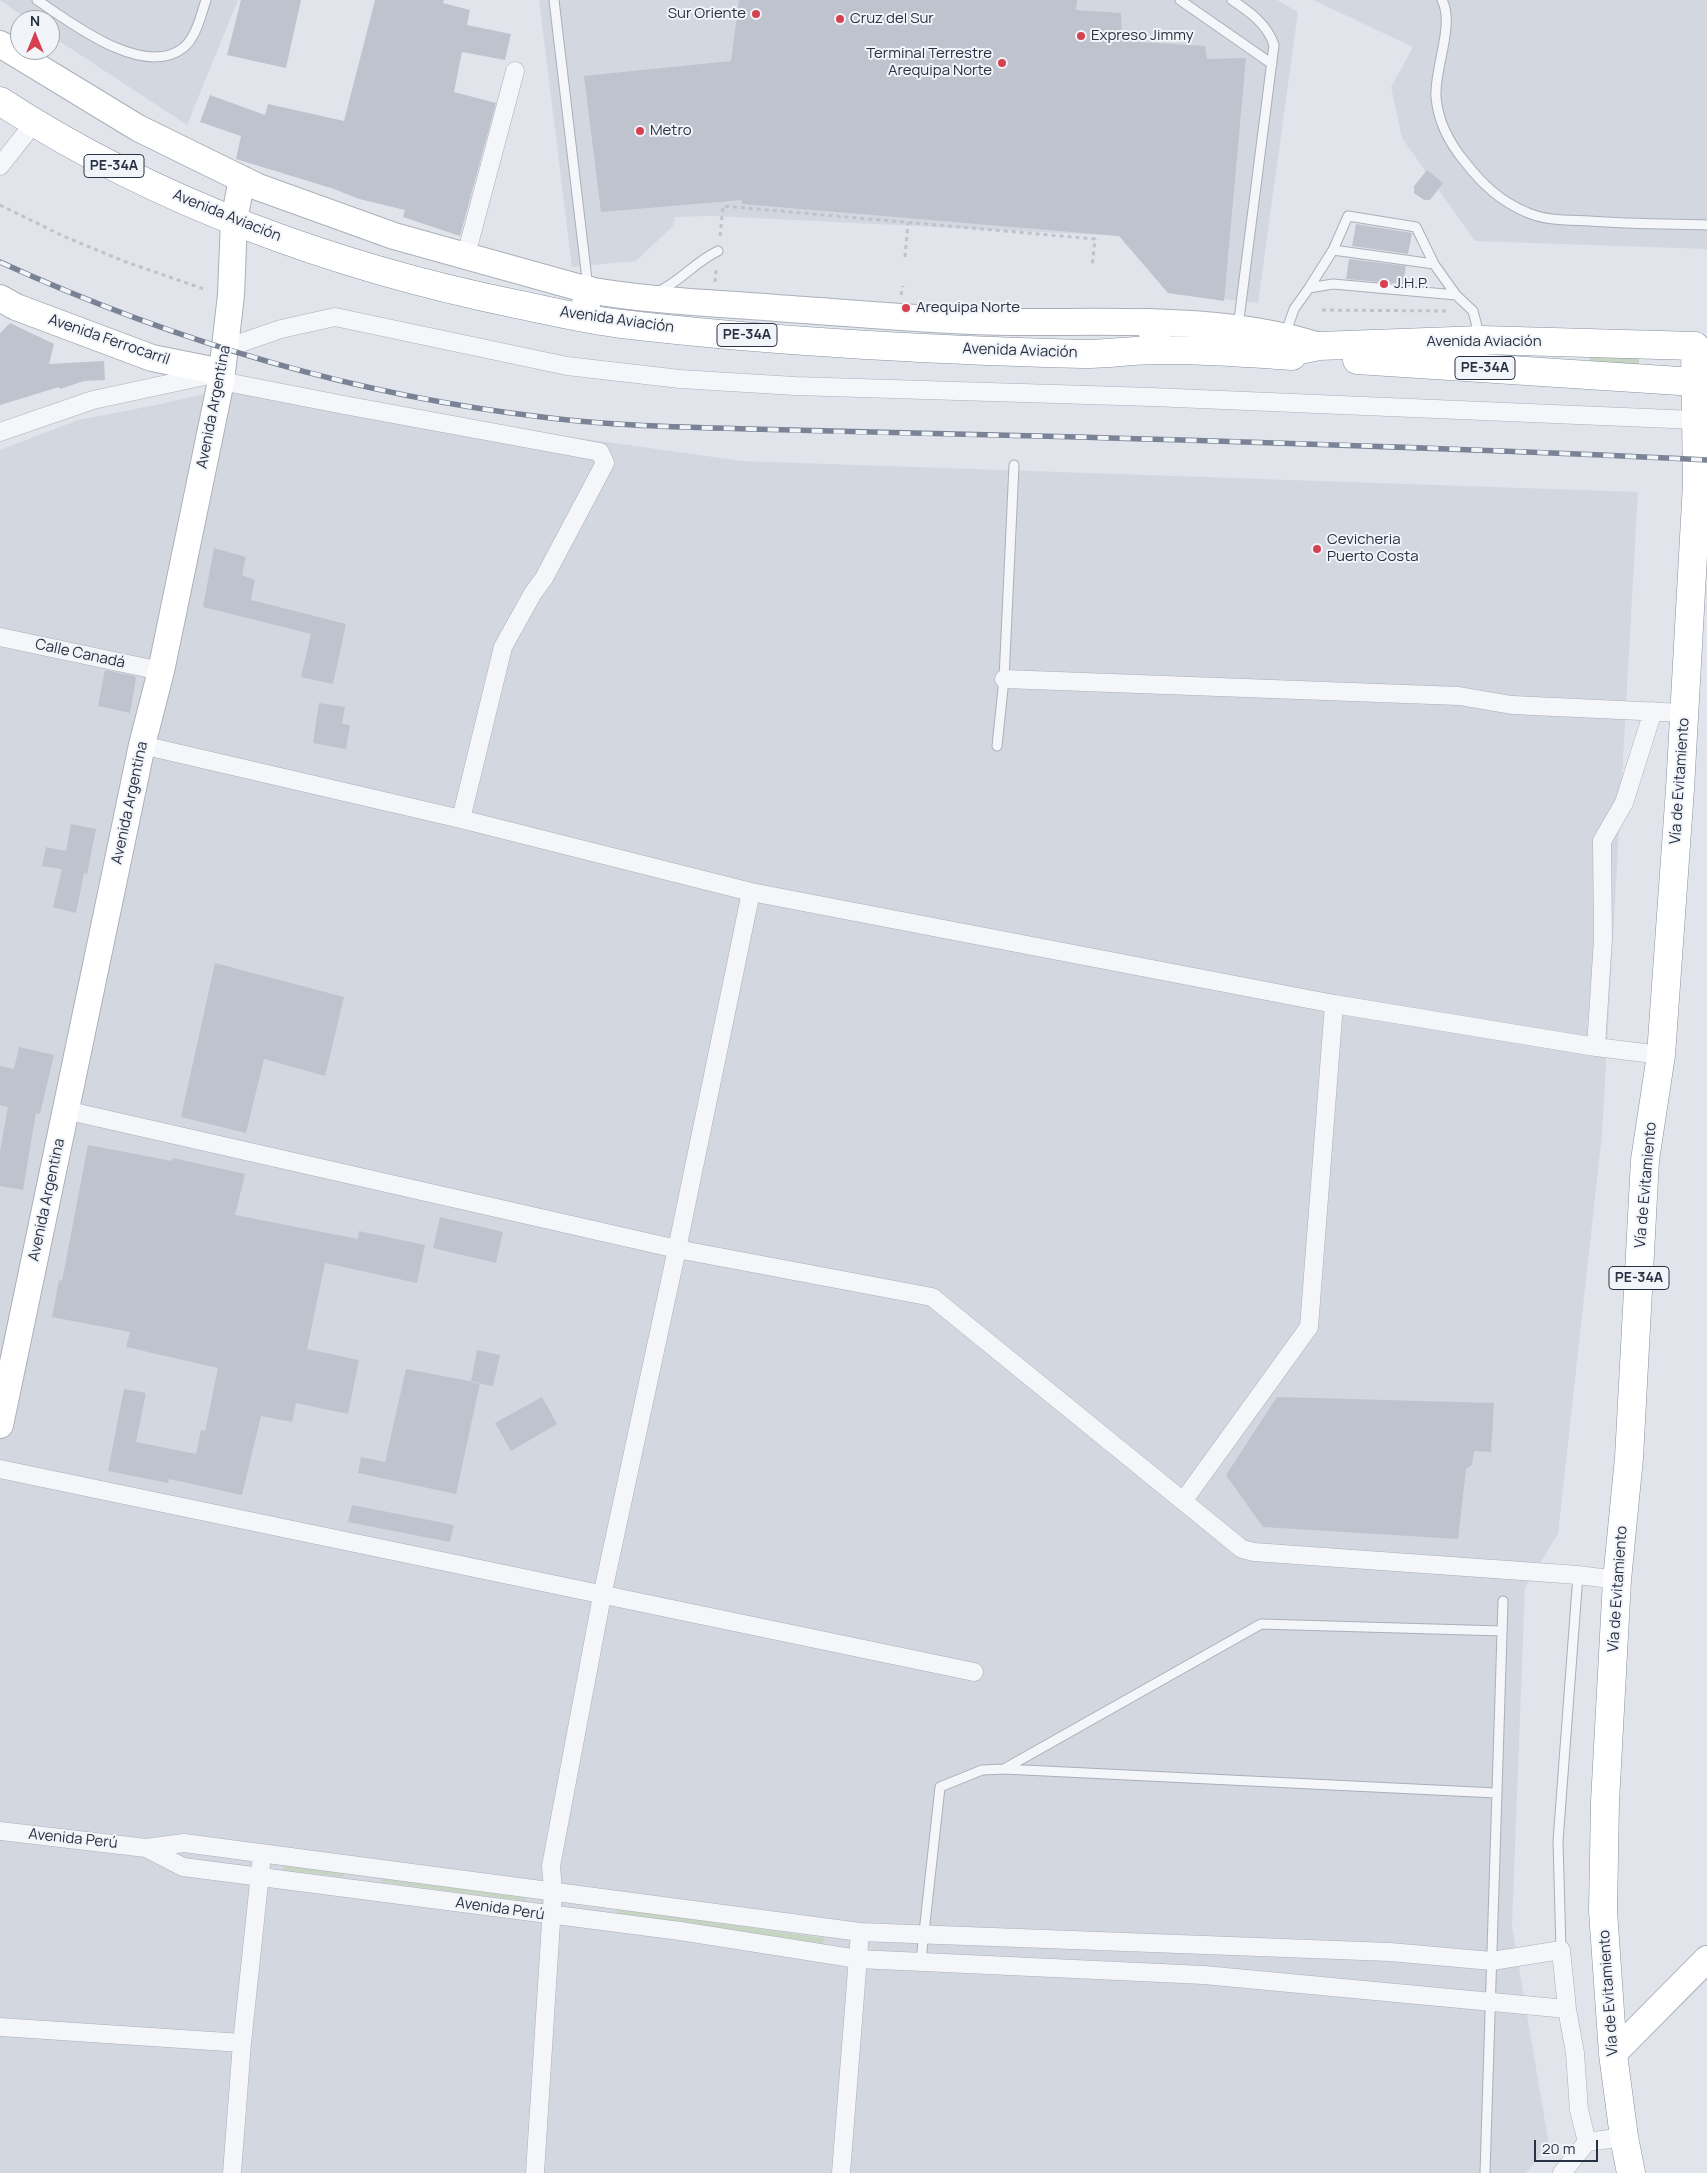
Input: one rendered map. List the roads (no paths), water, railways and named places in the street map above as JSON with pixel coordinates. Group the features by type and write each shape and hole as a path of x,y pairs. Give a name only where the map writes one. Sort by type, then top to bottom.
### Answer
{"highway":[{"name":"Avenida Aviación","path":"0,101 34,123 150,184 234,220 315,250 379,271 471,294 619,324 815,341 1088,354 1280,345 1319,346 1481,340 1695,346"},
{"path":"584,317 588,290"},
{"path":"1149,323 1160,350"},
{"name":"Avenida Aviación","path":"1280,345 1695,382"},
{"name":"Vía de Evitamiento","path":"1631,2173 1624,2138 1613,2054 1603,1911 1605,1802 1617,1580 1629,1458 1645,1160 1661,1055 1697,484 1703,417 1695,382 1695,346"},
{"path":"1634,378 1703,417"}],"street":[{"path":"0,44 138,128 242,179 394,236 588,290 645,297 961,321 1192,325 1238,330 1280,345"},
{"path":"466,255 515,71"},
{"path":"1,163 34,123"},
{"name":"Avenida Argentina","path":"0,1425 223,367 231,295 234,220 242,179"},
{"name":"Avenida Ferrocarril","path":"0,298 16,306 152,358 223,367"},
{"path":"0,432 92,400 223,367 281,329 335,317 567,366 680,379 795,386 1703,417"},
{"path":"223,367 344,406 600,452 605,462 544,578 533,592 503,647 460,819"},
{"name":"Calle Canadá","path":"0,637 160,671"},
{"path":"1004,679 1449,696 1512,705 1684,713"},
{"path":"1596,1047 1603,940 1602,841 1624,803 1653,711"},
{"path":"142,745 460,819 751,892 1334,1004 1596,1047 1661,1055"},
{"path":"535,2173 553,1891 551,1866 602,1596 678,1249 751,892"},
{"path":"1184,1500 1309,1327 1334,1004"},
{"path":"65,1110 678,1249 932,1297 1242,1548 1254,1552 1578,1575 1617,1580"},
{"path":"0,1469 974,1672"},
{"name":"Avenida Perú","path":"0,1831 146,1848 184,1843 860,1932 1390,1952 1492,1961 1561,1950"},
{"name":"Avenida Perú","path":"146,1848 183,1867 551,1916 680,1931 858,1958 1204,1975 1567,2009"},
{"path":"232,2173 242,2043 262,1854"},
{"path":"841,2173 860,1932"},
{"path":"1561,1950 1567,2009 1575,2053 1579,2110 1587,2142"},
{"path":"1613,2054 1707,1959"},
{"path":"0,2027 242,2043"},
{"path":"1562,2173 1587,2142 1624,2138"}],"lane":[{"path":"37,0 79,28 120,51 144,56 164,56 183,49 190,39 206,0"},
{"path":"554,0 588,290"},
{"path":"1180,0 1272,64"},
{"path":"1232,0 1253,14 1271,36 1274,46 1238,330"},
{"path":"1442,0 1446,23 1436,83 1437,108 1448,137 1460,156 1479,180 1502,200 1527,213 1545,217 1632,224 1707,225"},
{"path":"1280,345 1294,309 1333,250 1348,216 1416,227 1434,264 1456,295 1473,312 1481,340"},
{"path":"645,297 672,285 706,256 718,250"},
{"path":"1333,250 1434,264"},
{"path":"1309,288 1332,284 1456,295"},
{"path":"997,746 1004,679 1014,465"},
{"path":"1561,1950 1558,1841 1578,1575"},
{"path":"1485,2173 1503,1601"},
{"path":"1004,1769 1262,1624 1502,1631"},
{"path":"921,1960 940,1787 982,1770 1004,1769 1496,1793"}],"railway":[{"path":"0,262 131,316 197,340 265,360 333,379 402,394 542,417 672,427 1289,443 1707,460"}],"place":[{"name":"Sur Oriente","path":"756,14"},
{"name":"Cruz del Sur","path":"840,19"},
{"name":"Expreso Jimmy","path":"1081,36"},
{"name":"Terminal Terrestre Arequipa Norte","path":"1002,63"},
{"name":"Metro","path":"640,131"},
{"name":"J.H.P.","path":"1384,284"},
{"name":"Arequipa Norte","path":"906,308"},
{"name":"Cevicheria Puerto Costa","path":"1317,549"}]}
